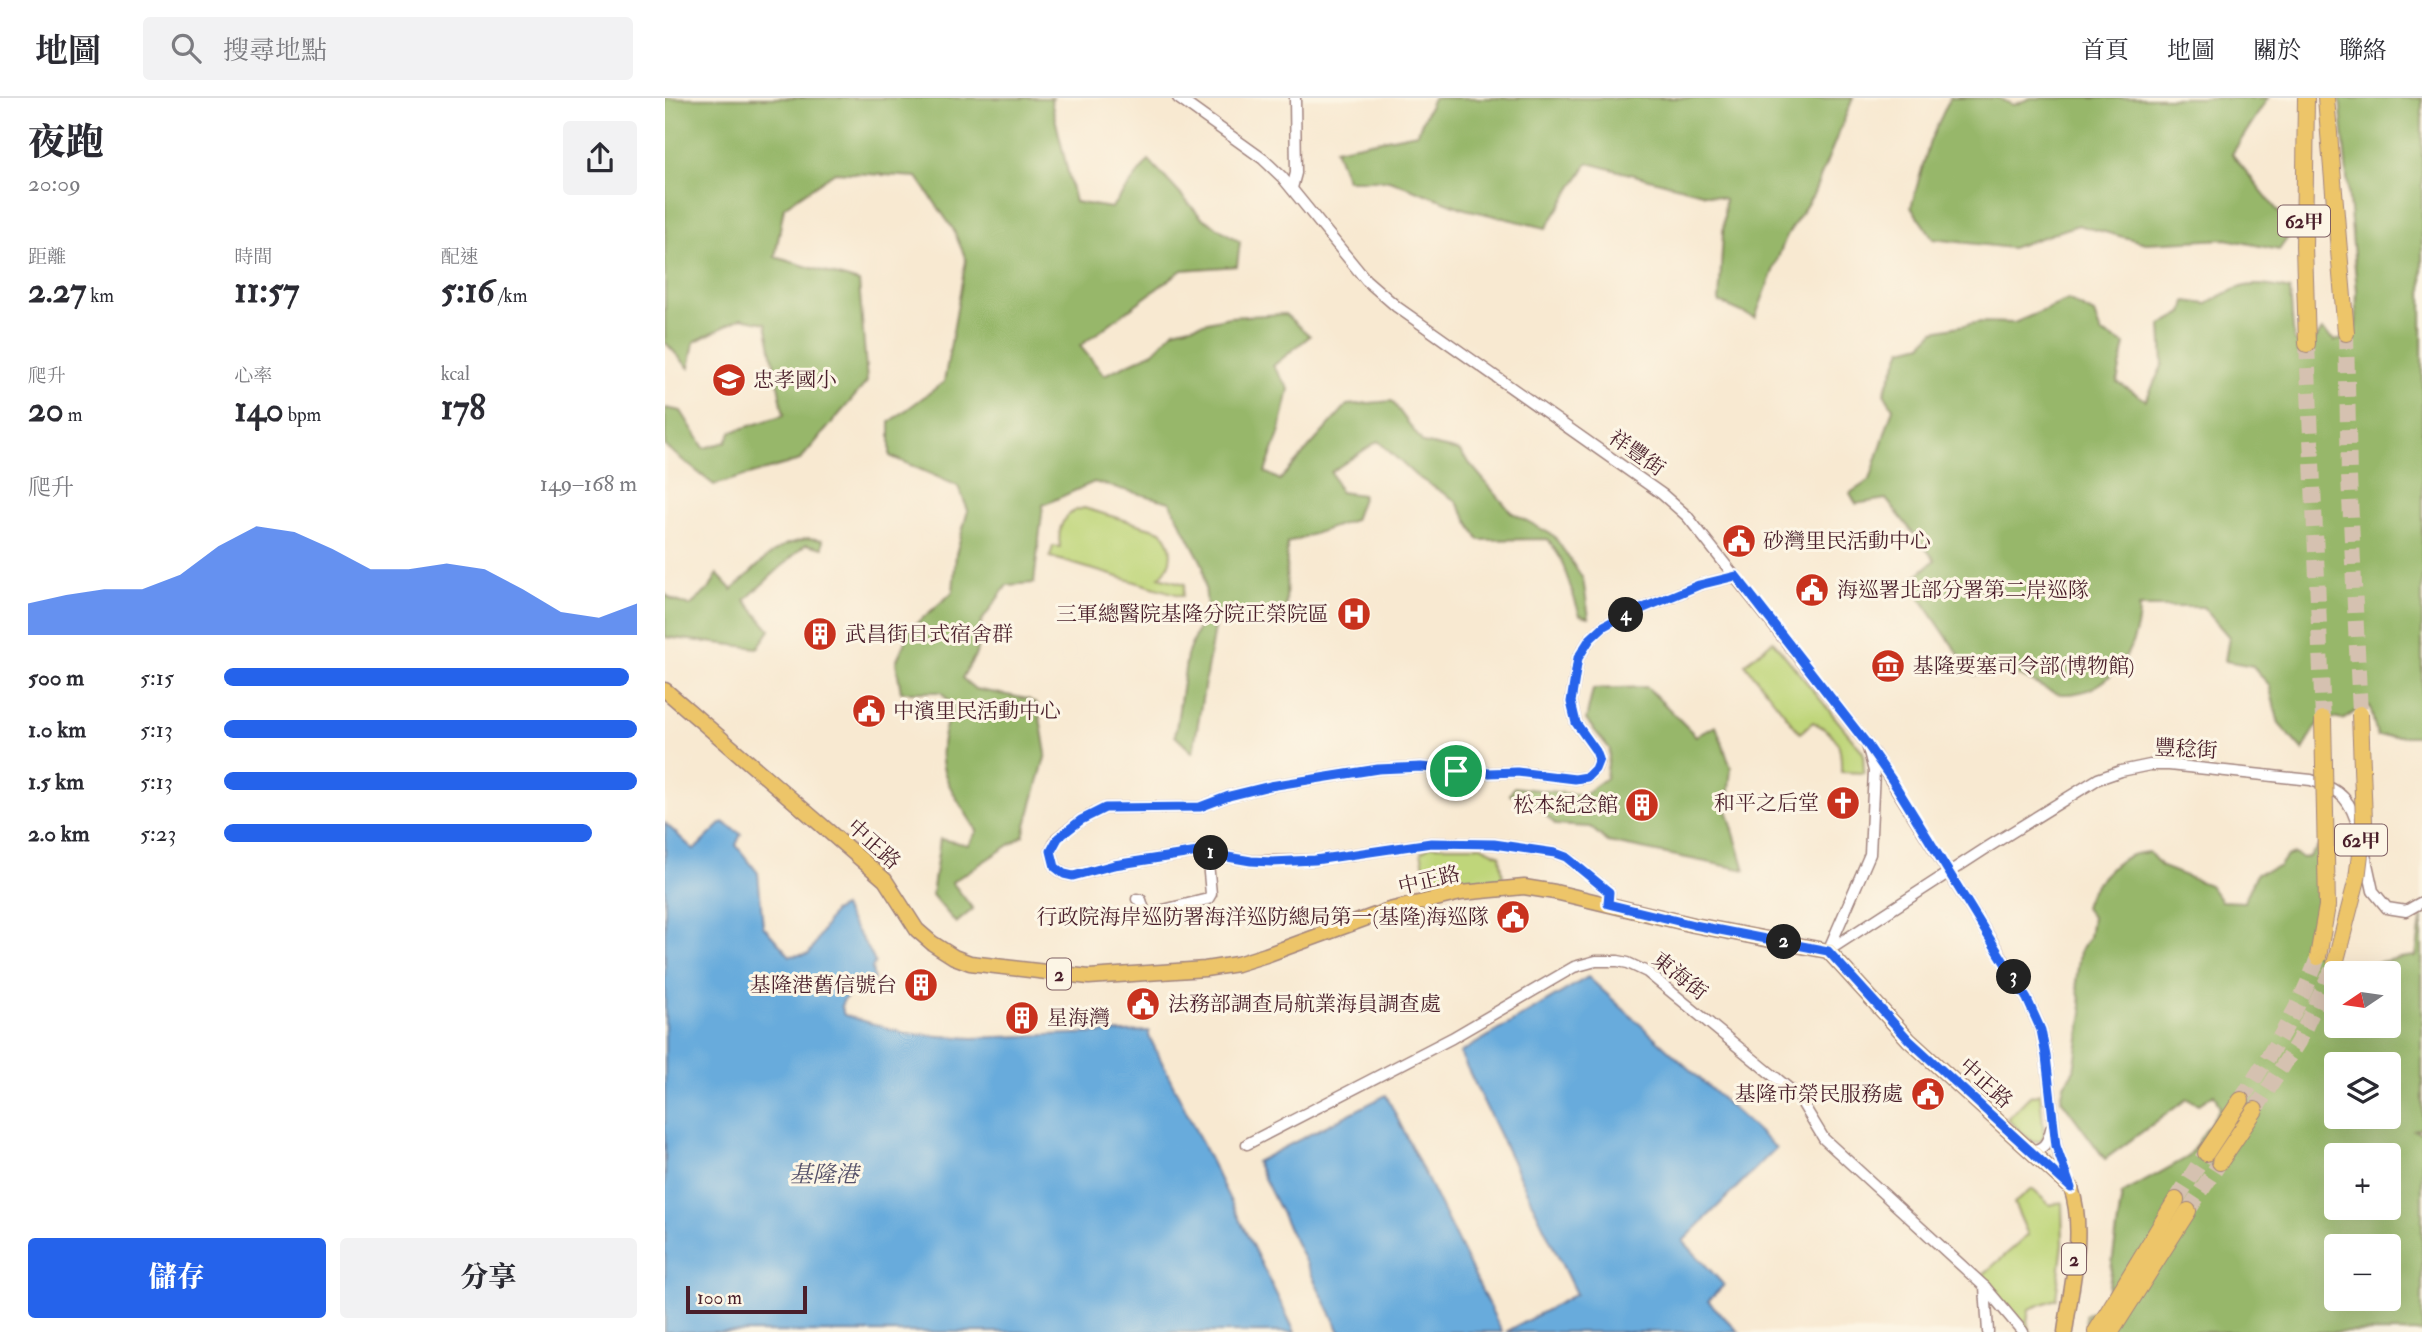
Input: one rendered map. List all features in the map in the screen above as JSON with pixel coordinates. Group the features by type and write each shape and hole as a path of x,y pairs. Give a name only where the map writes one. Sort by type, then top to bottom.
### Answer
{"highway":[{"name":"62甲","path":"2306,98 2304,246 2307,344"},
{"name":"62甲","path":"2326,98 2346,333"},
{"path":"2305,198 2335,199"},
{"name":"62甲","path":"2336,961 2357,878 2364,821 2360,714"},
{"name":"62甲","path":"2318,957 2327,905 2323,719"},
{"path":"2206,1153 2241,1100"},
{"path":"2220,1162 2255,1110"},
{"path":"2102,1328 2182,1205"}],"main road":[{"name":"中正路","path":"665,690 885,880 917,930 946,952 970,963 1089,977 1205,969 1237,964 1266,955 1389,910 1481,890 1534,888 1694,925 1828,951 1909,1040 2071,1188"},
{"name":"2","path":"2065,1332 2078,1230 2075,1199 2071,1188"}],"street":[{"name":"祥豐街","path":"1178,98 1263,159 1291,188 1373,286 1397,307 1662,494 1687,516 1867,744 1874,771 1870,854 1828,951"},
{"path":"1291,188 1296,173 1294,98"},
{"path":"1608,904 1609,892 1566,857 1494,844 1431,843 1315,860 1272,862 1251,861 1207,852 1114,865 1073,876 1064,874 1055,867 1051,851 1058,838 1073,826 1105,808 1200,807 1229,796 1270,786 1378,769 1421,767 1489,773 1517,772 1575,779 1587,777 1595,769 1599,759 1576,723 1571,702 1578,658 1590,639 1604,626 1617,619 1699,585 1736,576"},
{"path":"1867,744 2021,988 2041,1030 2048,1066 2056,1146 2071,1188"},
{"name":"豐稔街","path":"1828,951 1947,872 2098,779 2134,767 2169,765 2311,780 2337,790 2355,815 2373,891 2379,900 2387,908 2396,911 2406,911 2422,902"},
{"path":"1874,783 1879,778 1892,780"},
{"path":"1137,899 1141,900 1146,913 1208,899 1211,894 1207,852"},
{"name":"東海街","path":"1247,1144 1452,1038 1561,973 1596,961 1628,963 1647,972 1798,1096 1824,1139 1985,1287 2023,1332"},
{"path":"2029,1150 2037,1151 2044,1147 2053,1122"},
{"path":"1985,1287 1988,1327"},
{"path":"1988,1327 1996,1311 2006,1311"}],"green space":[{"path":"665,98 1053,98 1051,101 1075,202 1111,208 1149,160 1201,217 1240,242 1237,266 1182,270 1080,346 1104,375 1154,352 1174,330 1229,317 1285,314 1310,336 1273,366 1289,389 1279,434 1265,472 1280,480 1347,405 1392,401 1423,443 1459,451 1511,512 1554,536 1583,579 1589,617 1580,615 1561,559 1548,539 1479,540 1456,501 1416,476 1378,441 1331,472 1340,492 1363,495 1354,520 1287,543 1286,615 1215,622 1193,753 1175,736 1187,655 1207,607 1203,565 1170,502 1094,482 1043,505 1034,583 1007,585 981,622 976,654 962,678 975,689 1028,699 1038,705 1046,754 1023,836 952,882 973,909 956,923 932,895 940,839 968,845 977,831 944,772 942,743 953,706 941,692 901,692 896,662 911,628 953,592 956,554 968,510 958,486 890,456 890,422 944,382 966,259 953,229 917,177 835,172 784,207 775,257 859,282 867,382 800,460 714,485 665,446 665,408 681,411 704,448 726,442 731,432 784,415 766,323 741,318 694,342 689,368 665,342"},
{"path":"1433,98 1853,98 1813,195 1786,237 1755,318 1719,302 1725,199 1588,163 1546,228 1465,209 1389,180 1347,180 1335,149 1417,133"},
{"path":"1950,98 1998,98 2013,105 2031,98 2268,98 2232,154 2293,230 2279,250 2226,239 2146,243 2078,225 2011,248 1933,239 1911,207 1930,141"},
{"path":"2340,98 2422,98 2422,740 2415,736 2377,736 2370,706 2343,720 2327,717 2315,728 2303,751 2279,724 2269,685 2253,666 2225,661 2229,637 2203,607 2139,607 2134,639 2118,667 2107,679 2078,693 2056,693 2007,673 1973,675 1909,582 1935,560 1886,499 1856,504 1850,493 1870,480 1893,408 1884,393 1902,349 1922,344 1934,331 1980,322 2014,323 2068,300 2094,314 2101,333 2125,344 2117,382 2146,400 2163,364 2161,325 2183,313 2186,301 2207,304 2238,288 2256,285 2277,287 2290,290 2294,340 2303,347 2313,343 2322,330 2335,341 2353,336 2356,327 2357,291"},
{"path":"1084,508 1161,531 1169,542 1171,555 1168,567 1159,577 1185,584 1183,596 1050,557 1053,546 1060,547 1061,527 1066,517"},
{"path":"808,538 823,540 823,548 806,544 745,600 770,630 758,648 665,637 665,594 690,606 710,588 717,574 732,590 767,557 785,545"},
{"path":"1773,641 1863,752 1864,773 1841,772 1841,754 1833,736 1813,722 1800,733 1745,664"},
{"path":"1647,687 1696,736 1716,726 1731,768 1727,810 1745,870 1608,842 1590,827 1556,825 1534,804 1510,795 1514,787 1583,795 1606,778 1610,749 1586,720 1593,689"},
{"path":"1431,846 1481,846 1500,855 1503,878 1429,889 1421,852"},
{"path":"2318,847 2318,902 2312,948 2316,955 2337,961 2324,961 2324,1038 2401,1038 2401,961 2384,961 2416,956 2422,915 2422,1127 2414,1130 2422,1133 2422,1332 2086,1332 2085,1315 2106,1306 2122,1194 2188,1157 2220,1108 2214,1094 2199,1104 2187,1099 2105,1159 2061,1099 2064,1085 2074,1070 2083,1013 2076,982 2080,951 2089,937 2092,917 2084,907 2086,900 2110,869 2136,854 2149,852 2162,867 2209,885 2221,901 2244,902 2257,873 2279,867 2287,856 2295,854 2302,858 2309,857"},
{"path":"2040,1093 2044,1135 2041,1141 2033,1142 2007,1119 2030,1096"},
{"path":"2032,1189 2050,1205 2062,1202 2063,1244 2056,1299 2029,1309 2027,1322 2031,1332 2028,1332 1980,1277 2028,1235 2014,1203"}],"water":[{"name":"基隆港","path":"723,822 741,834 736,845 758,873 763,926 790,956 809,954 833,912 843,907 875,963 872,968 874,980 861,986 844,1000 844,1015 907,1034 973,1038 1149,1031 1149,1036 1295,1332 665,1332 665,823 694,850"},
{"path":"1588,977 1776,1148 1683,1241 1724,1285 1708,1301 1739,1332 1506,1332 1576,1294 1460,1053"},
{"path":"1386,1095 1502,1332 1340,1332 1256,1162"}],"tunnel":[{"path":"2346,333 2349,476 2360,714"},
{"path":"2307,344 2323,719"},
{"path":"2241,1100 2293,1013 2318,957"},
{"path":"2255,1110 2298,1042 2324,987"},
{"path":"2176,1200 2206,1153"},
{"path":"2188,1211 2220,1162"}],"place":[{"name":"忠孝國小","path":"729,380"},
{"name":"砂灣里民活動中心","path":"1739,541"},
{"name":"海巡署北部分署第二岸巡隊","path":"1812,590"},
{"name":"三軍總醫院基隆分院正榮院區","path":"1354,614"},
{"name":"武昌街日式宿舍群","path":"820,634"},
{"name":"基隆要塞司令部(博物館)","path":"1888,666"},
{"name":"中濱里民活動中心","path":"869,711"},
{"name":"和平之后堂","path":"1843,803"},
{"name":"松本紀念館","path":"1642,805"},
{"name":"行政院海岸巡防署海洋巡防總局第一(基隆)海巡隊","path":"1513,917"},
{"name":"基隆港舊信號台","path":"921,985"},
{"name":"法務部調查局航業海員調查處","path":"1143,1004"},
{"name":"星海灣","path":"1022,1018"},
{"name":"基隆市榮民服務處","path":"1928,1094"}],"route":[{"path":"1736,576 1892,780 2027,999 2041,1030 2056,1146 2071,1188 1909,1040 1828,951 1694,925 1608,904 1609,892 1579,866 1555,853 1494,844 1431,843 1315,860 1272,862 1198,852 1114,865 1073,876 1064,874 1055,867 1051,851 1058,838 1081,820 1105,808 1200,807 1229,796 1270,786 1378,769 1421,767 1456,771 1517,772 1575,779 1587,777 1595,769 1599,759 1576,723 1571,702 1581,650 1604,626 1617,619 1699,585 1736,576"}]}
